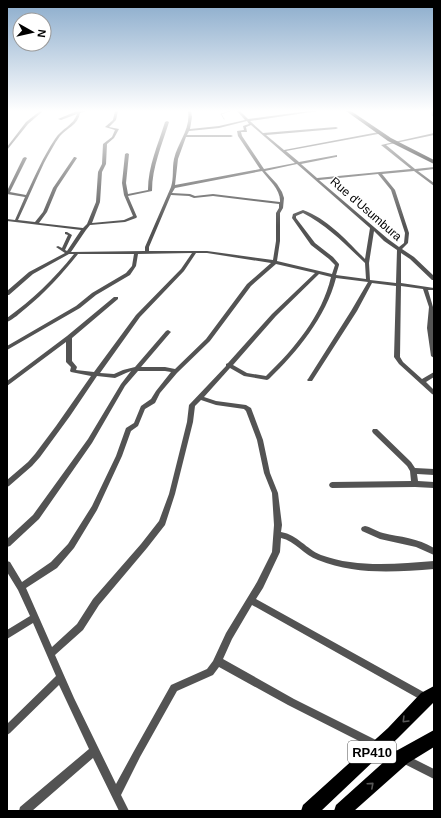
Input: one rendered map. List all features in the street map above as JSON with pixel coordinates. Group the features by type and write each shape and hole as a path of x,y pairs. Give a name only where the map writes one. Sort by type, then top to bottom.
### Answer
{"main road":[{"path":"402,149 408,153 434,163"},
{"name":"RP410","path":"309,811 430,696"},
{"name":"RP410","path":"342,811 402,757 434,738"}],"street":[{"path":"16,221 46,155 50,149"},
{"path":"7,294 31,273 68,253 84,229 90,224 98,202 100,172 104,164 105,149"},
{"path":"126,195 150,191 149,181 158,149"},
{"path":"147,252 147,247 171,194 175,179 176,160 181,149"},
{"path":"21,587 54,565 71,546 95,508 120,456 128,430 136,424 142,408 153,400 175,372 208,340 249,285 275,262 278,241 278,213 281,203 280,192 262,170 249,149"},
{"path":"283,151 293,149"},
{"path":"389,149 434,185"},
{"name":"Rue d'Usumbura","path":"283,151 399,250 412,258 434,279"},
{"path":"90,224 125,221 135,217 126,195 124,178 127,154"},
{"path":"173,187 296,162 336,156"},
{"path":"25,158 7,194 28,196"},
{"path":"36,224 46,212 55,188 75,158"},
{"path":"316,178 434,168"},
{"path":"379,173 393,190 407,233 406,243 399,250 397,357 434,393"},
{"path":"171,194 194,197 213,195 281,203"},
{"path":"228,365 246,375 267,378 298,342 315,319 327,298 336,265 335,262 313,244 294,218 294,215 303,211 313,216 354,249 367,263"},
{"path":"7,220 84,229"},
{"path":"310,380 354,311 370,281 367,263 372,227"},
{"path":"66,233 70,235 60,248 68,253 208,252 275,262 333,276 434,289"},
{"path":"7,348 78,307 94,294 128,274 134,266 136,252"},
{"path":"7,320 24,309 50,285 77,253"},
{"path":"7,484 30,463 39,452 97,374 129,327 150,301 180,274 190,262 194,253"},
{"path":"51,652 80,627 96,602 144,546 162,522 172,494 190,422 192,405 274,315 318,273"},
{"path":"425,288 431,307 430,328 434,356"},
{"path":"7,384 69,337 116,298"},
{"path":"7,544 36,517 90,442 123,385 168,332"},
{"path":"69,337 69,362 74,367 73,371 76,373 115,376 121,372 136,368 169,368 175,372"},
{"path":"422,382 434,374"},
{"path":"116,794 174,688 210,672 218,661 229,636 260,585 274,558 278,534 275,493 267,473 260,440 249,410 246,407 216,403 200,398"},
{"path":"375,431 409,464 413,471 415,484"},
{"path":"413,471 434,472"},
{"path":"332,484 434,485"},
{"path":"364,529 372,531 379,536 426,546 434,552"},
{"path":"278,534 290,538 318,557 335,562 359,566 397,568 434,565"},
{"path":"7,565 21,587 61,677 124,811"},
{"path":"251,600 430,696"},
{"path":"7,635 34,618"},
{"path":"218,661 256,684 434,774"},
{"path":"7,730 61,677"},
{"path":"24,811 95,750"}]}
